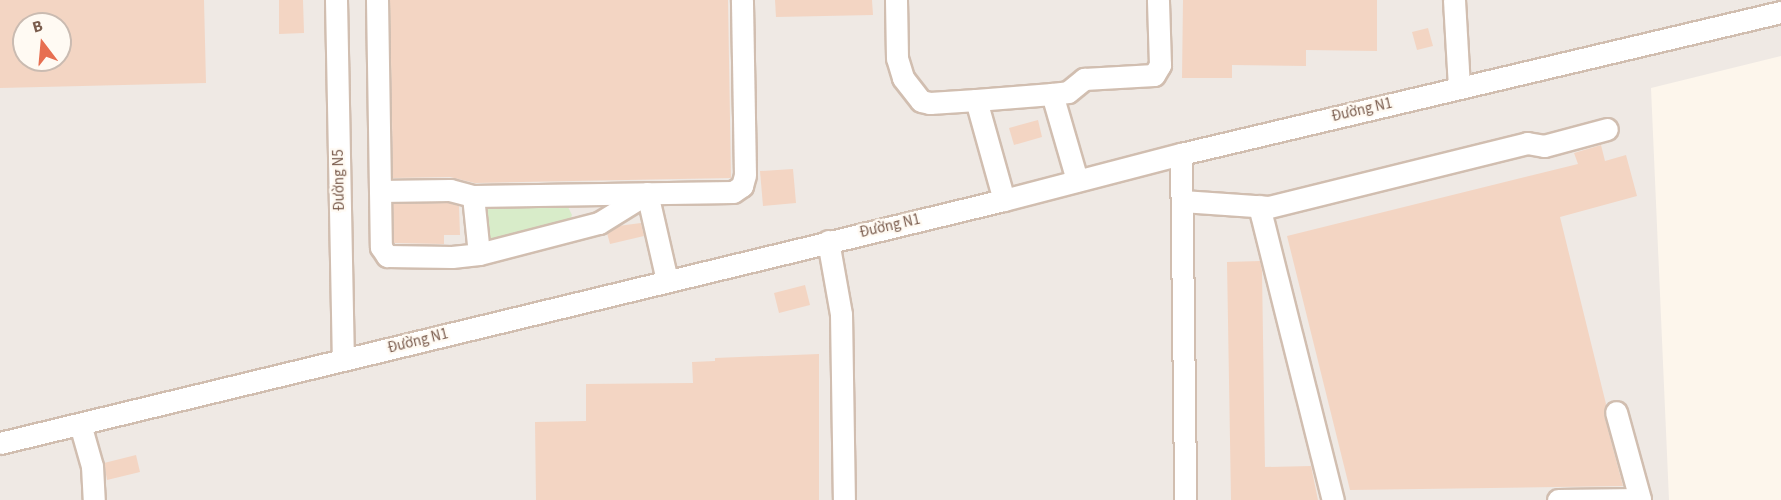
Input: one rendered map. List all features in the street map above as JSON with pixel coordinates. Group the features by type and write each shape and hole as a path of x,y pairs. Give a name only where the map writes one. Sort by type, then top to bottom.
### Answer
{"street":[{"name":"Đường N5","path":"336,0 343,359"},
{"path":"377,0 381,247 387,256 452,258 479,254 599,223 647,193"},
{"path":"380,191 450,190 473,196 733,192 742,186 745,175 742,0"},
{"path":"896,0 899,68 915,95 921,101 930,103 1052,94 1068,92 1084,79 1154,75 1160,65 1158,0"},
{"path":"1454,0 1459,87"},
{"name":"Đường N1","path":"0,443 1004,200 1181,153 1781,12"},
{"path":"1052,94 1077,180"},
{"path":"976,100 1004,200"},
{"path":"1182,201 1269,207 1527,143 1544,146 1607,129"},
{"path":"1181,153 1185,500"},
{"path":"647,193 668,280"},
{"path":"473,196 479,254"},
{"path":"1259,206 1333,500"},
{"path":"828,241 840,314 844,500"},
{"path":"1558,500 1640,499 1616,412"},
{"path":"80,424 92,466 94,500"}],"shaded area":[{"path":"0,0 1781,0 1781,56 1651,88 1669,500 0,500"}],"green space":[{"path":"567,205 572,215 569,222 492,241 488,238 485,212 488,207"}],"building":[{"path":"0,0 204,0 206,83 0,88"},
{"path":"279,0 303,0 304,33 279,34"},
{"path":"390,0 728,0 731,178 475,183 450,177 393,178"},
{"path":"775,0 872,0 873,15 776,17"},
{"path":"1183,0 1377,0 1377,51 1306,50 1306,66 1232,65 1232,78 1182,78"},
{"path":"1428,28 1433,46 1417,50 1412,32"},
{"path":"1038,120 1042,137 1014,145 1009,128"},
{"path":"1601,145 1605,161 1626,155 1637,196 1560,217 1606,404 1604,415 1623,486 1350,490 1287,236 1578,164 1574,153"},
{"path":"793,169 796,203 763,206 760,171"},
{"path":"448,203 459,206 460,235 444,235 444,244 394,243 393,204"},
{"path":"641,223 644,236 610,244 607,233 618,226"},
{"path":"1260,261 1265,467 1311,466 1318,500 1231,500 1227,262"},
{"path":"805,285 810,305 779,313 774,293"},
{"path":"819,354 819,500 536,500 535,422 586,421 586,384 693,383 692,362 715,361 715,358"},
{"path":"136,455 140,472 107,480 104,463"}]}
